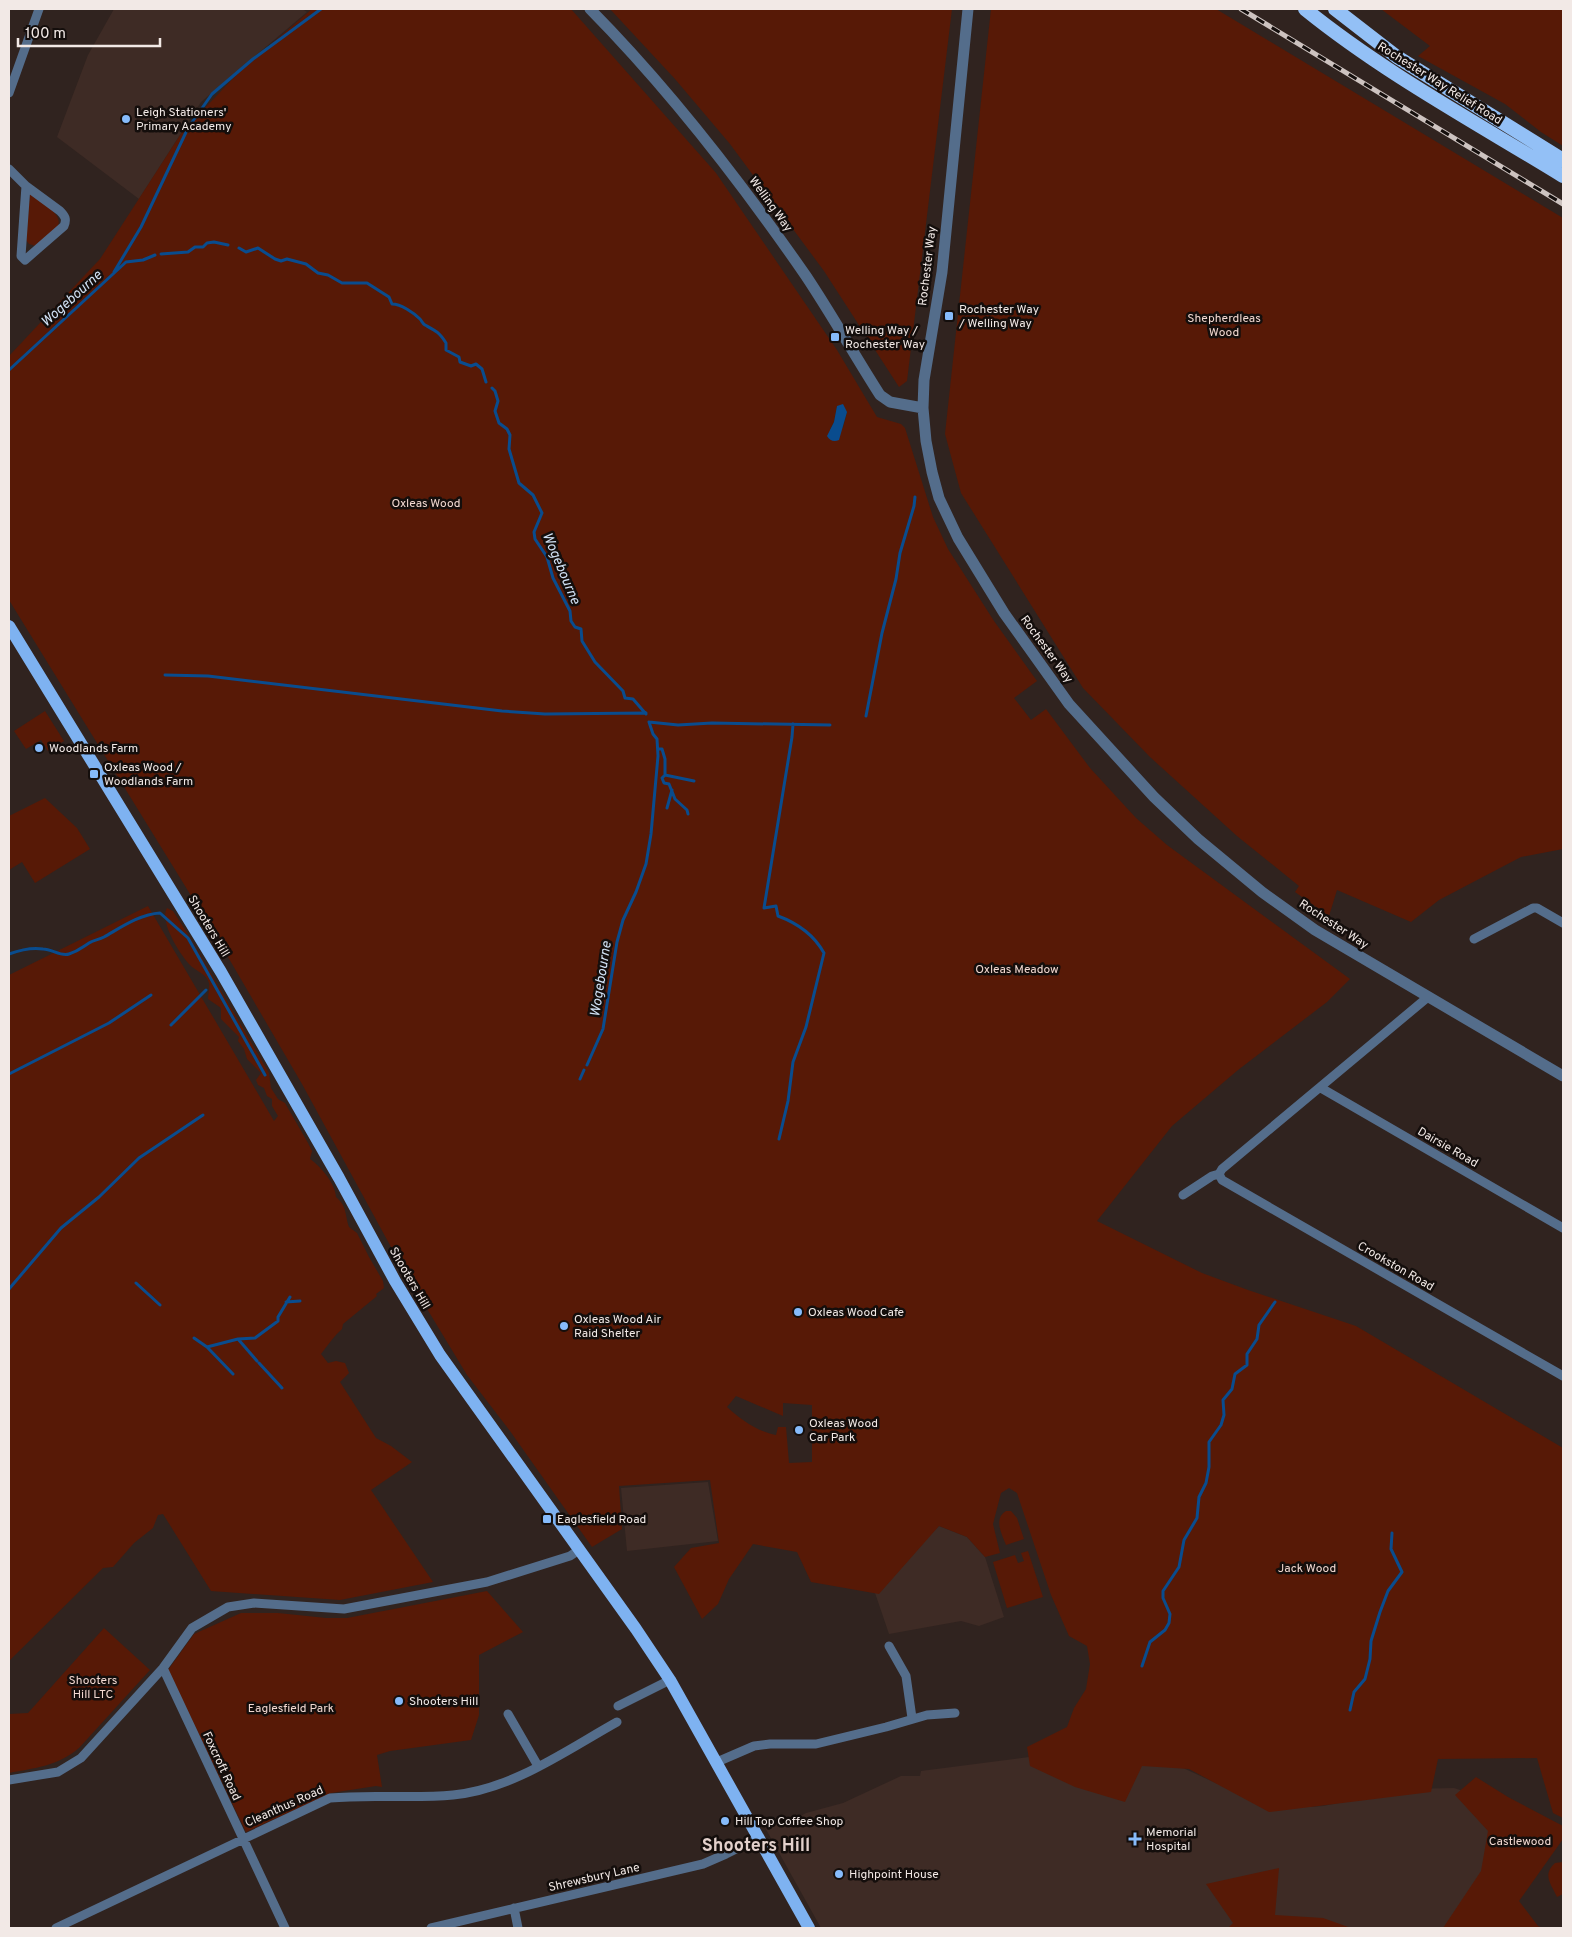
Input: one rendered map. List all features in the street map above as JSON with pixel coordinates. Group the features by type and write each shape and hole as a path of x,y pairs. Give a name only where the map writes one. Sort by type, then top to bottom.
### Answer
{"highway":[{"name":"Rochester Way Relief Road","path":"1305,9 1350,44 1386,68 1563,176"},
{"name":"Rochester Way Relief Road","path":"1334,9 1397,57 1563,160"}],"main road":[{"name":"Shooters Hill","path":"9,626 221,972 339,1178 395,1281 440,1355 636,1629 670,1680 810,1928"}],"street":[{"path":"9,93 39,9"},
{"name":"Welling Way","path":"590,9 664,89 720,158 805,276 880,395 890,402 923,408"},
{"name":"Rochester Way","path":"968,9 942,272 926,371 923,408 926,441 932,472 939,498 957,535 1004,614 1069,704 1154,798 1198,838 1262,892 1315,930 1563,1076"},
{"path":"9,168 26,186 60,211 65,216 66,221 64,226 25,260 21,256 26,186"},
{"path":"1474,939 1532,908 1537,908 1563,923"},
{"path":"1183,1195 1212,1176 1219,1174 1222,1168 1321,1088 1428,997"},
{"name":"Dairsie Road","path":"1321,1088 1563,1228"},
{"name":"Crookston Road","path":"1219,1174 1222,1180 1563,1376"},
{"path":"9,1780 58,1772 81,1758 163,1668 192,1628 228,1607 254,1603 344,1609 487,1582 570,1556 579,1550"},
{"path":"889,1646 906,1676 912,1718"},
{"name":"Foxcroft Road","path":"163,1668 285,1928"},
{"path":"618,1706 670,1680"},
{"path":"717,1762 754,1746 816,1744 886,1727 927,1714 955,1713"},
{"path":"508,1714 538,1766"},
{"name":"Cleanthus Road","path":"56,1928 242,1838 330,1798 366,1795 433,1797 454,1795 502,1784 617,1722"},
{"name":"Shrewsbury Lane","path":"431,1928 704,1864 758,1838"},
{"path":"514,1908 518,1928"}],"shaded area":[{"name":"Leigh Stationers' Primary Academy","path":"114,9 302,9 307,12 201,102 139,199 57,137 88,55"},
{"path":"708,1482 718,1541 627,1551 621,1488"},
{"path":"939,1526 967,1537 985,1557 1004,1617 979,1626 961,1621 889,1634 873,1587"},
{"name":"Memorial Hospital","path":"1124,1741 1242,1795 1310,1807 1410,1789 1454,1788 1475,1795 1502,1855 1448,1928 821,1928 763,1824 792,1821 806,1813 843,1803 901,1776 920,1776 921,1771 1029,1757"}],"green space":[{"path":"312,9 571,9 716,173 837,350 877,417 901,424 905,428 933,517 948,549 994,621 1037,681 1014,698 1031,720 1046,709 1090,768 1136,818 1167,845 1350,979 1327,1002 1238,1070 1172,1126 1097,1221 1202,1273 1356,1326 1563,1448 1563,1818 1553,1813 1537,1758 1438,1759 1431,1792 1269,1812 1189,1769 1142,1766 1125,1802 1075,1787 1030,1766 1027,1747 1067,1727 1074,1708 1086,1689 1090,1664 1087,1646 1069,1636 1051,1595 1017,1493 1009,1488 1001,1493 993,1524 1000,1553 985,1557 967,1537 939,1526 879,1594 811,1582 797,1552 753,1544 729,1579 718,1604 702,1619 674,1567 691,1548 719,1543 710,1480 619,1486 622,1529 592,1547 510,1431 467,1375 403,1269 302,1084 214,933 9,600 9,356 100,259 182,132 242,69","holes":["837,406 847,412 843,428 830,429 834,422","736,1396 783,1416 783,1403 812,1405 812,1462 789,1463 786,1427 778,1427 776,1435 750,1424 727,1407"]},
{"path":"610,9 952,9 907,381 899,387 824,271 730,144 675,79"},
{"name":"Shepherdleas Wood","path":"991,9 1216,9 1563,218 1563,849 1521,857 1439,900 1411,922 1337,890 1329,916 1295,892 1299,886 1237,836 1150,757 1083,688 961,493 945,434"},
{"path":"1381,9 1563,9 1563,146 1541,132 1505,104 1418,56 1430,46"},
{"path":"30,194 50,208 55,213 59,222 55,230 36,246 29,244 26,240"},
{"path":"45,711 64,741 48,751 41,740 26,749 14,731"},
{"path":"45,798 77,828 90,849 35,883 22,862 9,870 9,816"},
{"path":"148,906 274,1121 278,1116 272,1106 272,1099 267,1096 264,1088 258,1085 256,1080 261,1073 247,1059 244,1049 238,1041 239,1037 221,1019 221,1008 208,999 208,980 189,964 171,937 165,914 167,908 173,911 186,931 269,1073 271,1088 278,1099 285,1103 308,1143 312,1151 310,1159 319,1166 333,1186 336,1197 344,1207 349,1227 357,1233 383,1281 384,1288 343,1324 342,1329 321,1354 328,1363 336,1361 345,1363 349,1373 340,1382 376,1438 391,1446 412,1462 371,1490 433,1582 340,1600 211,1591 163,1514 158,1515 153,1528 134,1543 113,1567 103,1568 9,1661 9,975"},
{"path":"1006,1511 1011,1511 1017,1518 1024,1539 1006,1545 999,1522 1002,1514"},
{"path":"1028,1551 1043,1597 1007,1608 993,1562 1015,1555 1018,1563 1024,1561 1021,1553"},
{"name":"Eaglesfield Park","path":"487,1591 523,1632 479,1655 479,1715 471,1740 390,1751 377,1755 382,1787 376,1786 331,1793 246,1832 168,1670 194,1634 241,1613 278,1613 326,1618 347,1618"},
{"name":"Shooters Hill LTC","path":"104,1628 150,1670 79,1748 71,1754 54,1763 9,1773 9,1714 28,1713"},
{"name":"Castlewood","path":"1476,1777 1508,1797 1563,1826 1563,1839 1519,1901 1538,1926 1542,1928 1443,1928 1481,1871 1488,1831 1455,1795"},
{"path":"1563,1862 1563,1894 1557,1897 1548,1876 1551,1867 1555,1863"},
{"path":"1279,1868 1275,1915 1323,1918 1351,1928 1228,1928 1233,1923 1206,1884"}],"water":[{"path":"843,404 847,412 839,440 832,441 827,436 834,422 837,406"}],"waterway":[{"path":"114,272 141,227 188,128 212,94 253,59 321,9"},
{"name":"Wogebourne","path":"161,254 188,252 195,247 203,247 207,243 214,242 228,245"},
{"name":"Wogebourne","path":"239,248 246,252 258,248 275,259 281,261 287,259 306,264 318,273 328,275 342,283 367,283 389,297 392,304 407,309 424,324 437,332 446,343 446,350 459,357 460,362 471,366 476,364 482,369 486,382"},
{"name":"Wogebourne","path":"9,370 126,262 143,260 155,255"},
{"name":"Wogebourne","path":"492,388 498,401 495,411 499,423 507,429 510,435 509,449 519,483 533,495 542,513 534,532 535,539 547,557 553,578 570,611 571,621 575,627 581,629 582,641 595,662 623,691 625,698 633,699 646,714"},
{"path":"866,716 882,633 915,497"},
{"path":"165,675 208,676 502,711 545,714 646,713"},
{"path":"649,722 678,725 712,723 830,725"},
{"name":"Wogebourne","path":"587,1065 603,1029 617,942 623,920 646,864 651,834 658,756 657,739 649,722"},
{"path":"779,1139 788,1101 793,1062 806,1027 824,953 804,930 778,916 776,906 764,908 793,724"},
{"path":"658,749 662,749 665,759 665,775 662,778 664,783 669,784 675,799 687,810 688,814"},
{"path":"665,775 694,781"},
{"path":"667,808 672,790"},
{"path":"9,954 34,948 46,949 66,955 78,951 91,942 138,919 160,913 188,938 265,1075"},
{"path":"171,1025 206,990"},
{"path":"9,1074 109,1023 151,995"},
{"name":"Wogebourne","path":"580,1079 584,1070"},
{"path":"9,1289 61,1228 99,1197 139,1158 203,1115"},
{"path":"136,1283 160,1305"},
{"path":"238,1339 255,1338 278,1321 278,1317 290,1297"},
{"path":"286,1302 300,1301"},
{"path":"1142,1666 1150,1642 1165,1630 1169,1623 1170,1614 1163,1598 1163,1591 1179,1567 1184,1540 1197,1518 1199,1497 1206,1483 1209,1467 1209,1442 1221,1425 1224,1415 1223,1400 1232,1389 1235,1374 1247,1365 1247,1354 1257,1339 1259,1325 1275,1302"},
{"path":"194,1338 207,1347 233,1374"},
{"path":"207,1347 238,1339 257,1361"},
{"path":"259,1363 282,1388"},
{"path":"1350,1710 1354,1692 1365,1679 1370,1659 1371,1641 1380,1612 1388,1591 1402,1572 1391,1549 1392,1533"}],"railway":[{"path":"1241,9 1563,204"}],"place":[{"name":"Leigh Stationers' Primary Academy","path":"126,119"},
{"name":"Rochester Way / Welling Way","path":"949,316"},
{"name":"Welling Way / Rochester Way","path":"835,337"},
{"name":"Woodlands Farm","path":"39,748"},
{"name":"Oxleas Wood / Woodlands Farm","path":"94,774"},
{"name":"Oxleas Wood Cafe","path":"798,1312"},
{"name":"Oxleas Wood Air Raid Shelter","path":"564,1326"},
{"name":"Oxleas Wood Car Park","path":"799,1430"},
{"name":"Eaglesfield Road","path":"547,1519"},
{"name":"Shooters Hill","path":"399,1701"},
{"name":"Hill Top Coffee Shop","path":"725,1821"},
{"name":"Memorial Hospital","path":"1135,1839"},
{"name":"Highpoint House","path":"839,1874"}],"district":[{"name":"Shooters Hill","path":"756,1845"}],"park label":[{"name":"Oxleas Wood","path":"426,503"},
{"name":"Oxleas Meadow","path":"1017,969"},
{"name":"Jack Wood","path":"1307,1568"}]}
